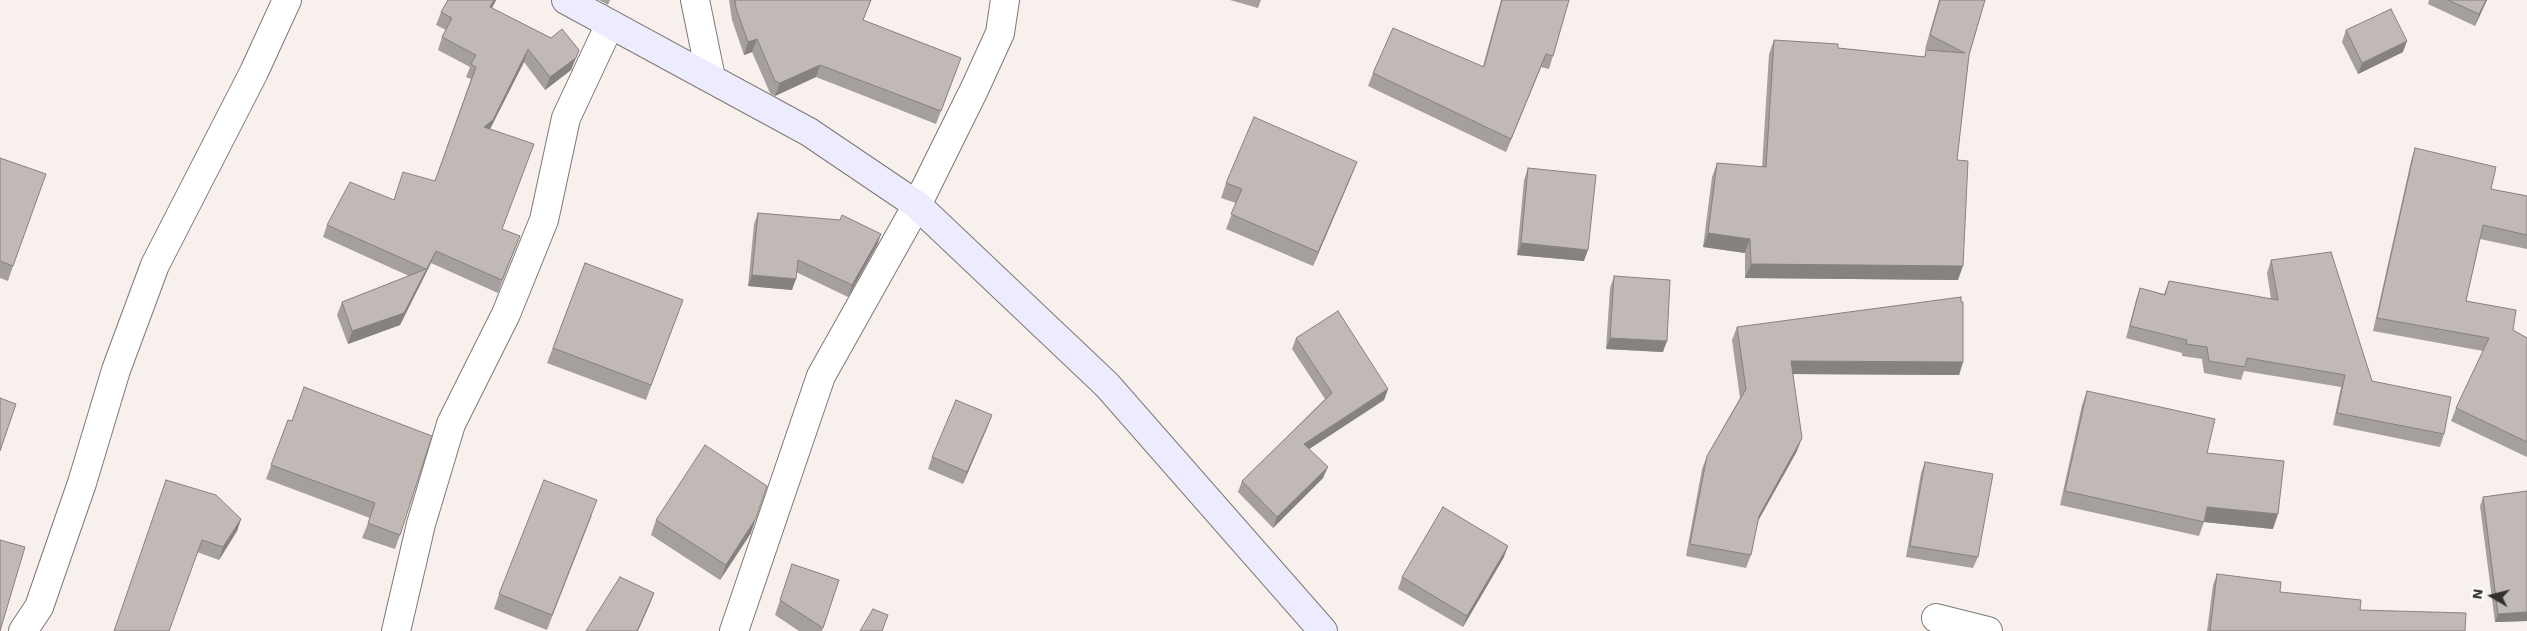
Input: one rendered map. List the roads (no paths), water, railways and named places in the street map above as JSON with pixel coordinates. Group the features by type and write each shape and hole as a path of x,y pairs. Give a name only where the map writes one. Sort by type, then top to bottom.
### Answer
{"main road":[{"path":"566,0 808,132 917,205 1107,385 1323,631"}],"street":[{"path":"23,631 38,607 82,483 116,370 155,265 254,72 287,0"},
{"path":"695,0 711,78"},
{"path":"734,631 821,376 917,205 1000,33 1005,0"},
{"path":"396,631 421,524 451,424 506,314 544,220 566,118 610,24"},
{"path":"1936,618 1988,631"}]}
